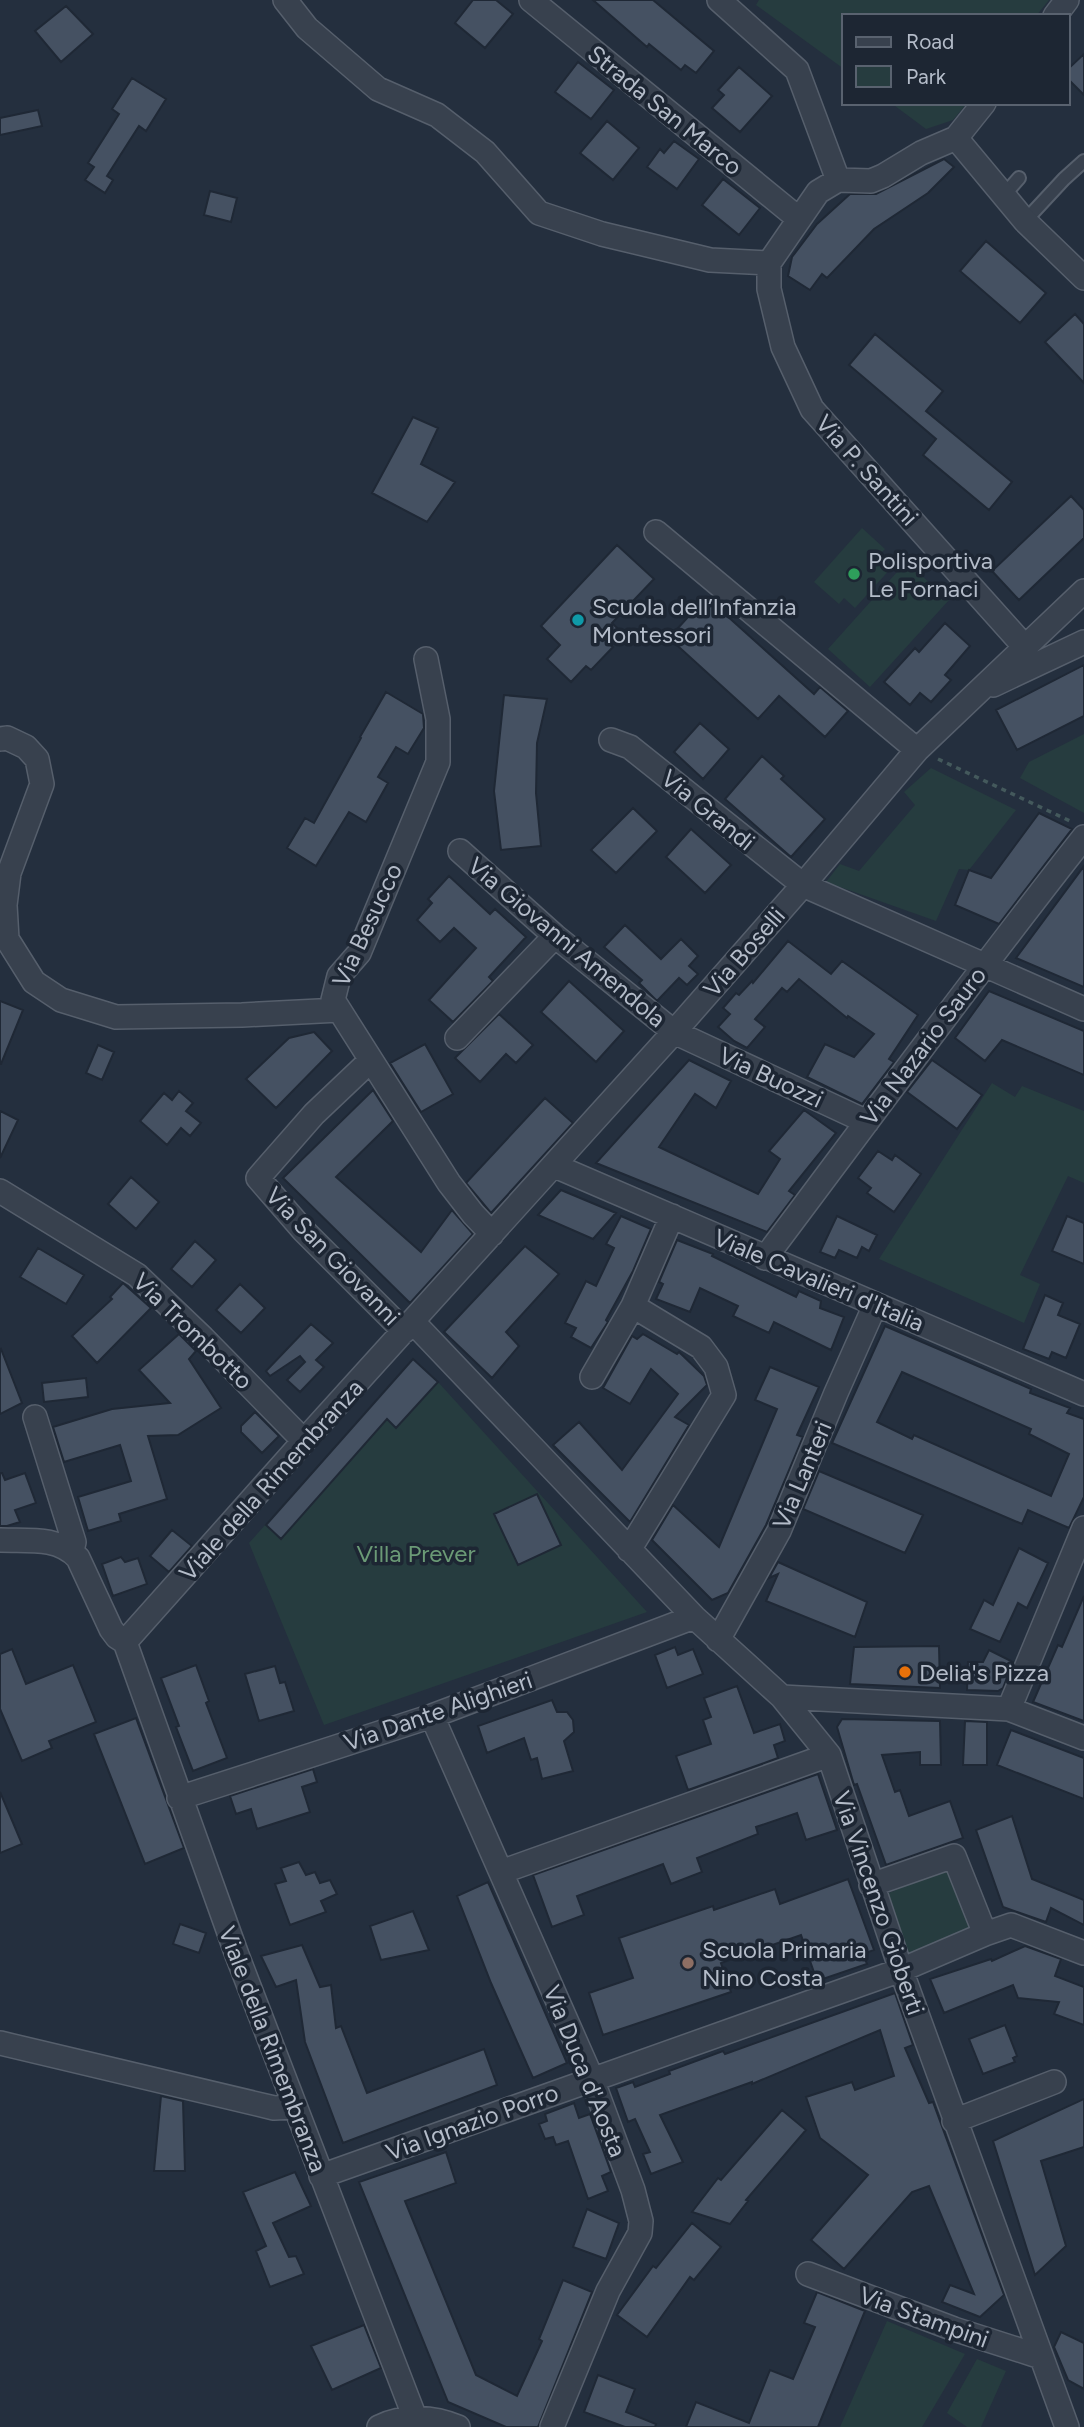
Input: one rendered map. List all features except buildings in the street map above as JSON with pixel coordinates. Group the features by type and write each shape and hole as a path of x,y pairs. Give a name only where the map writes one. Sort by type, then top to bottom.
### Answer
{"street":[{"path":"285,0 307,28 378,89 437,115 485,152 539,213 601,234 710,260 769,264 818,192 838,180 871,181 921,153 956,138 982,105"},
{"name":"Strada San Marco","path":"531,0 799,219"},
{"path":"719,0 797,70 838,180"},
{"path":"1057,14 1068,0"},
{"path":"956,138 1011,186 1025,221 1084,278"},
{"name":"Via P. Santini","path":"769,264 769,289 783,347 812,409 1024,646"},
{"path":"656,533 917,750"},
{"name":"Via Boselli","path":"409,1326 803,886 917,750 1084,592"},
{"path":"974,694 1084,642"},
{"name":"Via Besucco","path":"426,659 438,719 438,762 359,953 339,976 333,1000 449,1183 492,1234"},
{"path":"0,739 7,738 26,747 37,759 42,783 9,873 5,905 7,939 34,982 61,1000 116,1017 339,1010"},
{"name":"Via Grandi","path":"611,740 631,747 803,886 1084,1009"},
{"name":"Via Nazario Sauro","path":"765,1258 904,1075 1078,829"},
{"name":"Via Giovanni Amendola","path":"460,851 555,936 674,1032"},
{"path":"457,1038 555,936"},
{"name":"Via Buozzi","path":"674,1032 867,1122"},
{"name":"Via San Giovanni","path":"371,1060 314,1114 258,1178 303,1230 409,1326"},
{"name":"Viale Cavalieri d'Italia","path":"555,1166 1084,1394"},
{"name":"Via Trombotto","path":"0,1191 137,1275 304,1441"},
{"path":"592,1377 633,1306 672,1216"},
{"name":"Via Lanteri","path":"718,1640 779,1531 875,1305"},
{"path":"629,1550 724,1395 716,1367 701,1347 633,1306"},
{"path":"409,1326 694,1617 782,1697 1009,1709 1084,1738"},
{"name":"Viale della Rimembranza","path":"409,1326 125,1643 179,1798 415,2418"},
{"path":"35,1417 74,1542 72,1551"},
{"path":"1009,1709 1084,1528"},
{"path":"0,1540 58,1543 72,1551 78,1558 111,1629 125,1643"},
{"name":"Via Dante Alighieri","path":"179,1798 432,1716 694,1617"},
{"name":"Via Vincenzo Gioberti","path":"782,1697 829,1755 871,1885 954,2121 1067,2427"},
{"name":"Via Duca d'Aosta","path":"432,1716 592,2079 633,2190 641,2221 640,2234 608,2291 552,2427"},
{"path":"501,1872 829,1755"},
{"path":"871,1885 954,1856 985,1934"},
{"name":"Via Ignazio Porro","path":"321,2176 901,1970 1011,1925 1084,1953"},
{"path":"0,2043 274,2108 295,2107"},
{"path":"954,2121 1054,2082"},
{"name":"Via Stampini","path":"808,2274 954,2329 1041,2357"},
{"path":"379,2427 388,2422 415,2418 443,2420 458,2427"}],"lane":[{"path":"1025,221 1084,161"}],"path":[{"path":"917,750 1078,829"}],"green space":[{"path":"759,0 1049,0 1038,14 842,14 842,68 756,5"},
{"path":"894,105 965,105 953,120 926,129"},
{"name":"Polisportiva Le Fornaci","path":"862,528 885,549 880,554 893,566 855,608 844,598 839,604 814,582"},
{"path":"906,562 949,600 870,687 828,649"},
{"path":"1084,734 1084,813 1020,778 1029,762"},
{"path":"931,768 1016,810 969,870 959,869 936,921 826,882 840,864 859,871 915,805 904,792"},
{"path":"992,1083 1015,1097 1022,1086 1084,1111 1084,1183 1068,1176 1020,1275 1040,1284 1024,1323 879,1259"},
{"name":"Villa Prever","path":"413,1359 438,1382 647,1612 324,1725 249,1543"},
{"path":"954,1867 978,1930 910,1956 886,1894"},
{"path":"887,2321 965,2354 922,2427 840,2427"},
{"path":"977,2359 1006,2371 981,2427 967,2427 947,2413"}],"place":[{"name":"Polisportiva Le Fornaci","path":"854,574"},
{"name":"Scuola dell’Infanzia Montessori","path":"578,620"},
{"name":"Delia's Pizza","path":"905,1672"},
{"name":"Scuola Primaria Nino Costa","path":"688,1963"}]}
